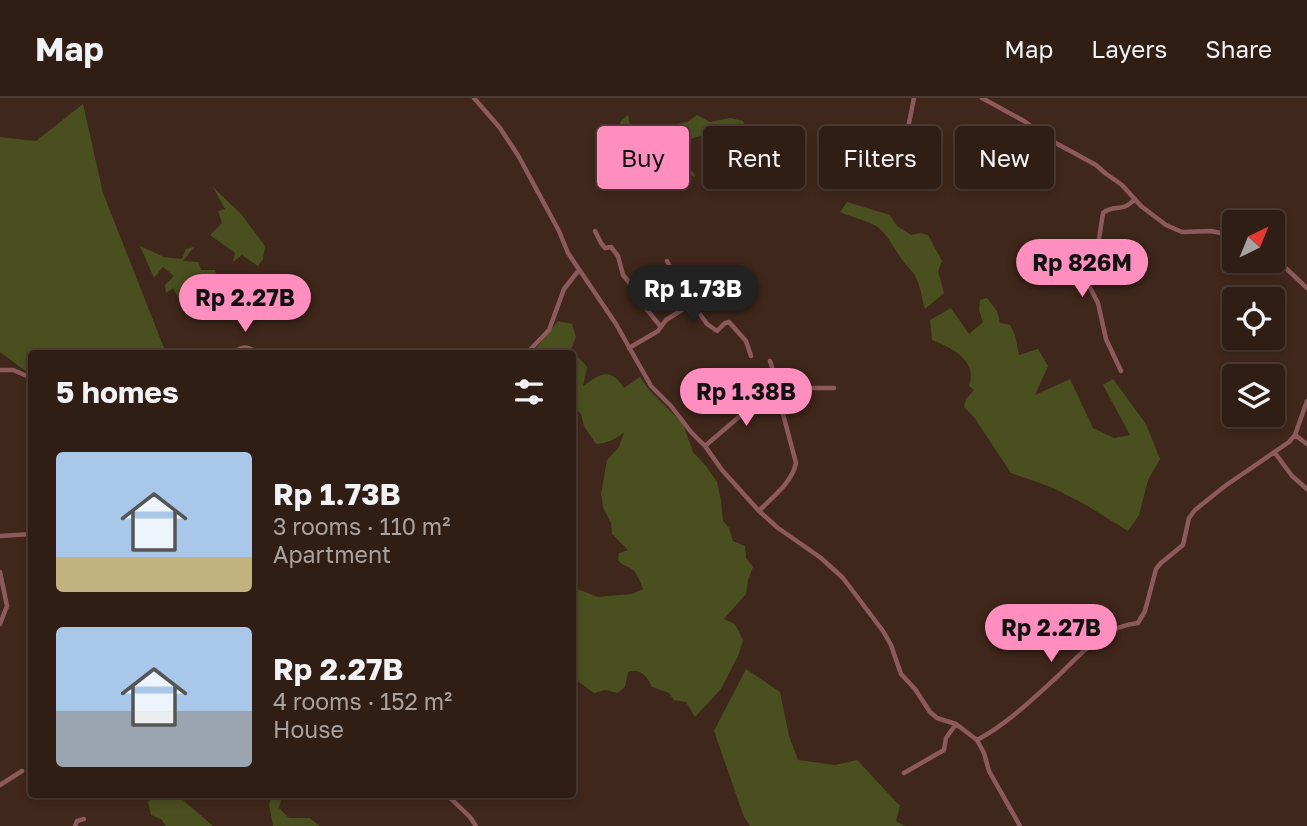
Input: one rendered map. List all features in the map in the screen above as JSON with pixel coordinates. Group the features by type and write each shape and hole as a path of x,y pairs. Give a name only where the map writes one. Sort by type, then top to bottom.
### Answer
{"street":[{"path":"474,98 500,128 519,157 568,253 616,324 651,386 759,511 843,578 883,631 901,674 930,712 937,718 956,724 977,740 989,771 1020,826"},
{"path":"910,126 914,98"},
{"path":"982,98 1096,165 1166,225 1182,232 1222,233"},
{"path":"1121,371 1108,345 1098,303 1089,283 1100,263 1097,252 1103,214 1111,208 1127,207 1135,199"},
{"path":"595,231 601,244 605,248 611,247 617,255 636,296 661,327"},
{"path":"667,261 707,324 719,331 729,322 746,341 751,356"},
{"path":"1285,267 1307,288"},
{"path":"530,350 549,330 564,289 579,270"},
{"path":"629,348 658,331 666,320 693,303"},
{"path":"770,361 786,395"},
{"path":"0,370 13,370 28,376"},
{"path":"760,374 772,402"},
{"path":"705,446 740,416 760,410 786,395 804,388 834,388"},
{"path":"759,511 788,482 796,463 779,399"},
{"path":"977,740 997,729 1093,643 1119,626 1138,623 1145,611 1157,569 1183,545 1190,515 1219,491 1287,444 1295,435 1307,401"},
{"path":"1295,435 1307,444"},
{"path":"1275,453 1292,476 1307,489"},
{"path":"0,536 28,534"},
{"path":"0,572 7,606 0,624"},
{"path":"904,773 943,751 947,736 956,724"},
{"path":"0,785 22,771"},
{"path":"450,798 476,826"},
{"path":"75,826 77,821 84,819"}],"green space":[{"path":"83,104 103,193 165,350 28,350 28,373 0,352 0,137 36,141"},
{"path":"628,115 630,126 622,126 620,122"},
{"path":"697,115 710,122 730,118 743,121 745,126 703,126 703,135 689,139 689,126 673,126 687,122"},
{"path":"213,187 241,214 265,246 263,259 258,266 242,255 233,262 235,253 210,235 222,223 218,211 225,209"},
{"path":"847,202 890,215 897,226 911,235 928,235 942,261 938,271 944,293 925,309 913,273 887,237 876,226 840,212"},
{"path":"140,246 164,257 182,259 186,249 194,247 183,261 198,262 201,270 215,270 217,277 210,284 206,298 216,305 214,309 186,300 181,303 173,288 166,293 165,285 174,276 163,267 154,278"},
{"path":"987,298 997,311 1000,323 1010,325 1019,355 1038,349 1048,366 1035,395 1070,379 1093,428 1114,438 1130,435 1103,385 1113,379 1146,424 1160,459 1148,480 1139,515 1128,531 1051,487 1011,473 974,417 964,407 966,399 974,390 969,386 970,369 967,362 955,351 932,340 930,320 951,308 969,334 983,322 979,310 980,300"},
{"path":"558,321 572,324 576,337 572,350 533,350"},
{"path":"576,355 587,367 583,386 605,374 614,377 624,388 640,377 683,424 693,452 717,482 723,521 729,528 733,541 745,546 746,558 753,567 746,594 724,619 735,624 743,640 739,654 721,689 695,717 686,702 674,700 669,693 652,687 646,676 640,672 628,672 625,687 617,693 605,690 594,693 576,680 576,589 598,597 632,594 643,589 634,571 618,560 619,553 628,550 612,534 601,494 607,460 619,447 624,432 612,440 596,444 584,426 581,414 576,410"},
{"path":"746,669 780,692 789,736 798,760 835,765 857,760 900,806 896,821 905,826 750,826 744,817 714,731"},
{"path":"151,798 180,798 213,826 166,826 161,819 151,815 148,802"},
{"path":"271,798 281,798 279,808 289,818 310,818 320,826 273,826 269,805"}]}
